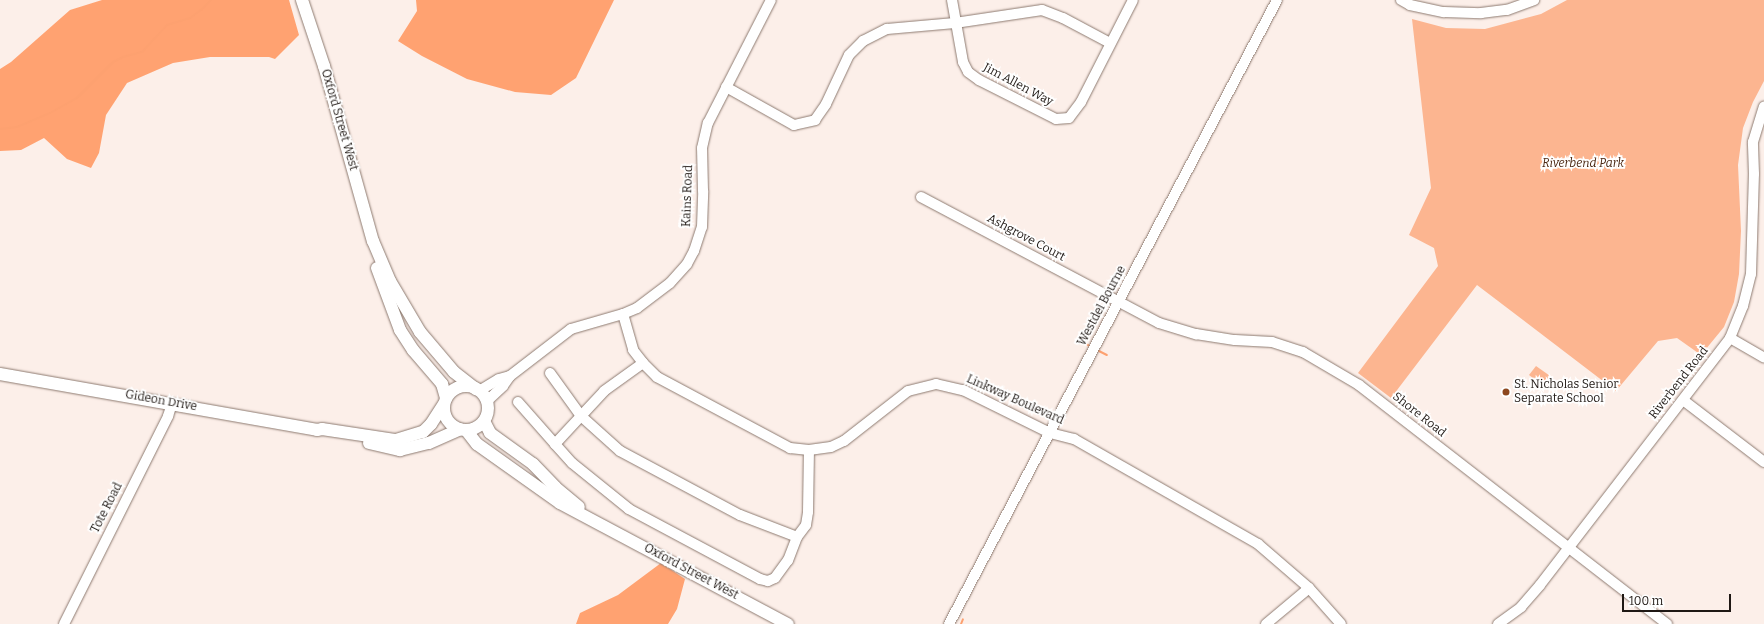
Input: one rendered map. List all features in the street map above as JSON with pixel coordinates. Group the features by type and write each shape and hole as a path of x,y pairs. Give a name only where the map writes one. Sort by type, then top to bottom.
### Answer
{"main road":[{"name":"Oxford Street West","path":"302,0 324,66 373,241 390,281 420,332 454,372 478,390"},
{"name":"Oxford Street West","path":"373,241 375,260 400,330 413,350 442,384 445,401"},
{"name":"Gideon Drive","path":"0,374 317,430 322,429 396,440 423,432 431,424 445,401"},
{"path":"463,386 478,390 487,401 488,411 484,421 473,429 463,430 454,426 446,417 445,401 450,392 463,386"},
{"name":"Oxford Street West","path":"484,421 490,433 533,464 555,487 594,520"},
{"name":"Gideon Drive","path":"322,429 354,440 400,450 429,444 463,430"},
{"name":"Oxford Street West","path":"463,430 477,444 560,503 788,624"}],"street":[{"name":"Kains Road","path":"487,401 503,386 510,376 571,329 623,314 646,302 670,283 687,264 694,251 702,227 704,191 702,148 708,123 771,0"},
{"name":"Jim Allen Way","path":"952,0 964,62 968,72 978,80 1056,119 1069,118 1081,102 1133,0"},
{"name":"Westdel Bourne","path":"949,624 1277,0"},
{"path":"1401,0 1410,4 1444,12 1481,13 1507,10 1534,0"},
{"path":"726,87 794,125 815,120 826,104 849,55 863,41 887,29 956,22 1042,10 1063,18 1110,43"},
{"name":"Riverbend Road","path":"1498,624 1520,607 1568,548 1730,338 1743,306 1751,274 1754,174 1753,142 1764,107"},
{"name":"Ashgrove Court","path":"921,197 1063,273 1119,301"},
{"name":"Shore Road","path":"1119,301 1159,322 1196,334 1234,340 1272,342 1303,352 1359,385 1667,624"},
{"name":"Linkway Boulevard","path":"623,314 633,350 642,363 657,377 790,448 809,450 831,447 844,441 908,391 936,384 963,390 1050,433 1074,439 1246,536 1258,544 1309,588 1341,624"},
{"path":"1730,338 1764,358"},
{"path":"555,444 604,391 642,363"},
{"path":"550,373 581,416 620,451 740,515 797,537"},
{"name":"Kains Road","path":"478,390 499,379 510,376"},
{"path":"1683,400 1764,462"},
{"path":"518,402 572,463 629,509 768,582 781,572 797,537 806,525 808,512 809,450"},
{"name":"Tote Road","path":"64,624 168,416 172,404"},
{"path":"1266,624 1309,588"}],"green space":[{"name":"Riverbend Park","path":"1567,0 1764,0 1764,81 1753,102 1743,128 1738,165 1741,231 1739,274 1734,302 1724,327 1701,355 1677,338 1658,341 1616,391 1477,285 1391,398 1358,373 1438,266 1434,248 1409,235 1431,188 1412,19 1446,28 1485,29 1541,14"},
{"path":"1536,366 1553,378 1546,388 1529,375"}],"shaded area":[{"path":"102,0 289,0 299,35 275,59 269,57 210,57 173,63 127,83 106,115 99,153 91,168 67,159 44,138 21,150 0,151 0,69 11,62 70,10"},
{"path":"416,0 614,0 576,78 551,95 515,92 467,79 422,56 398,41 417,11"},
{"path":"661,563 685,579 677,609 668,624 576,624 580,613 618,595"}],"waterway":[{"path":"0,129 17,127 50,113 77,98 113,62 123,57 142,52 167,25 190,18 211,0"},
{"path":"1085,343 1091,347"},
{"path":"1097,350 1107,355"},
{"path":"961,624 963,619"}],"place":[{"name":"St. Nicholas Senior Separate School","path":"1506,392"}]}
